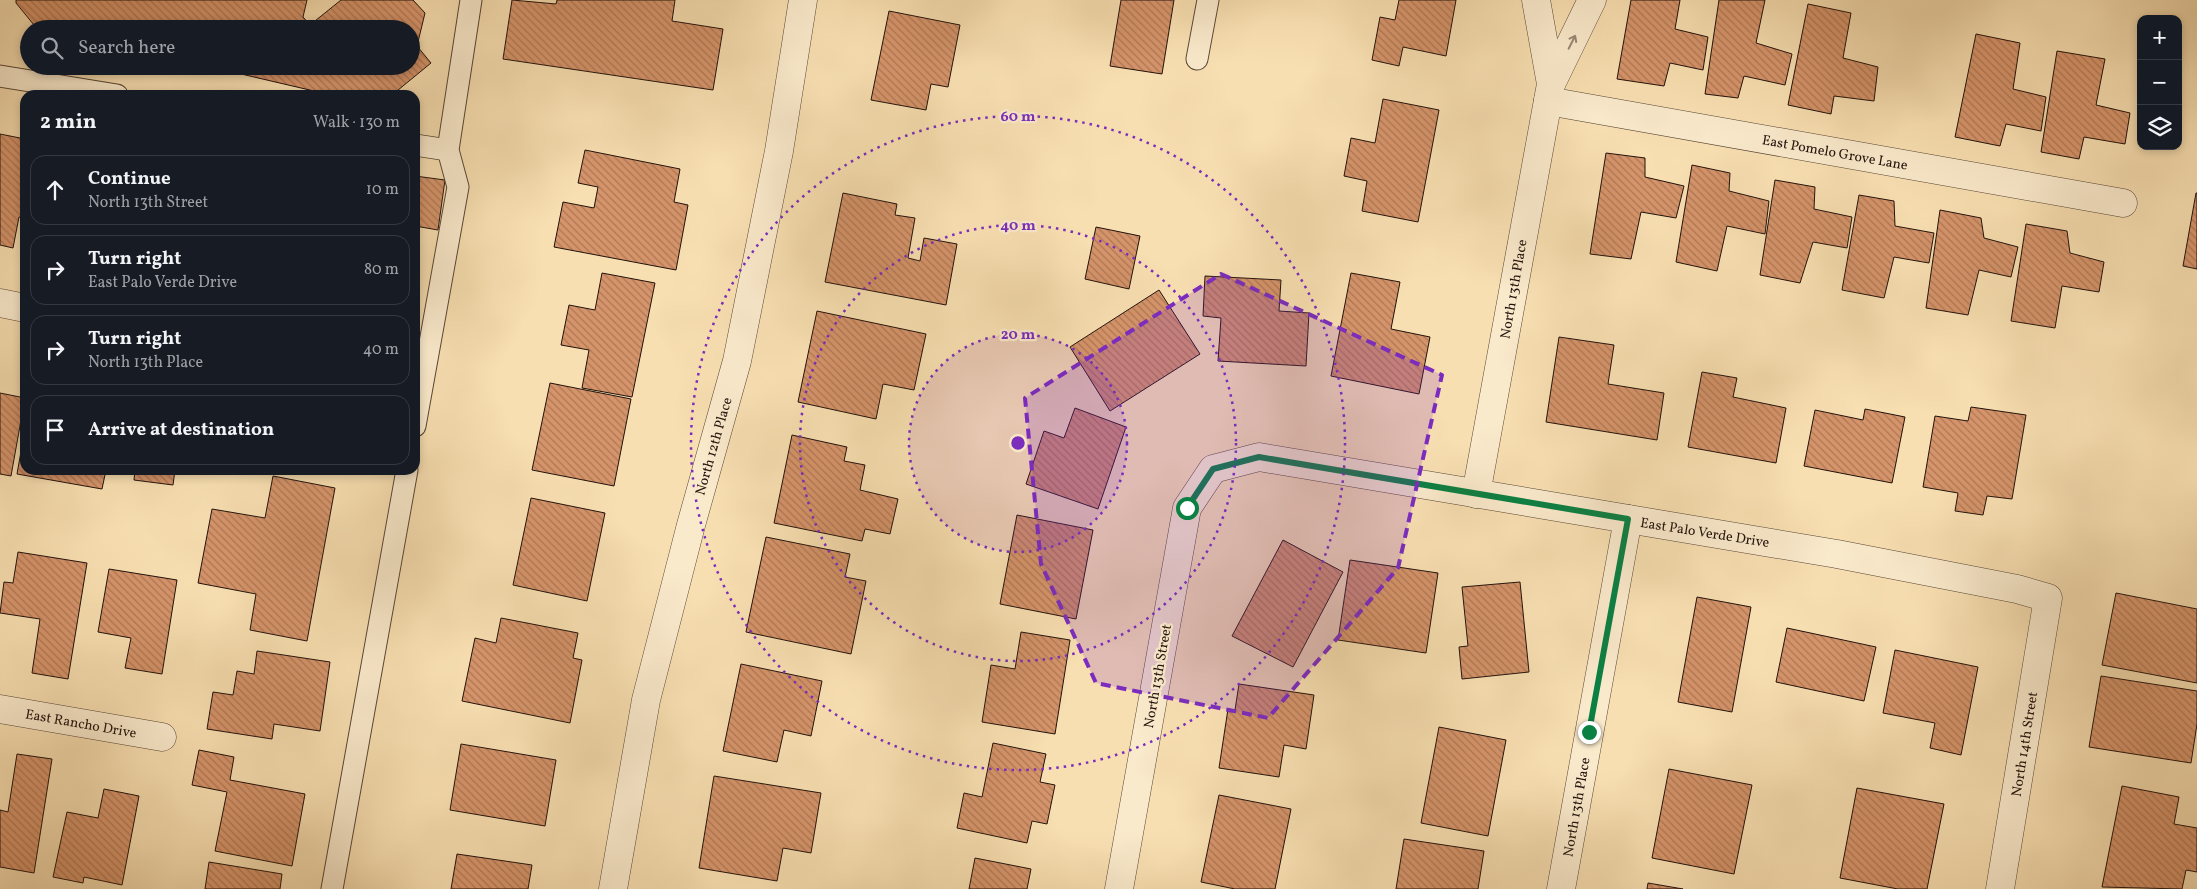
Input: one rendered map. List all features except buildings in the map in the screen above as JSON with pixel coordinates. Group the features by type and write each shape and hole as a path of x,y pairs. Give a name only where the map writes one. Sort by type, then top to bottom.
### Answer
{"street":[{"name":"North 12th Place","path":"613,889 646,700 691,525 737,361 779,151 803,0"},
{"name":"North 13th Place","path":"1536,0 1550,92"},
{"name":"North 13th Place","path":"1476,494 1550,92 1592,0"},
{"name":"East Pomelo Grove Lane","path":"1550,92 2123,203"},
{"path":"0,304 20,307"},
{"name":"East Palo Verde Drive","path":"1213,469 1259,457 1837,554 2017,589 2048,598"},
{"name":"North 13th Street","path":"1119,889 1187,508 1213,469"},
{"name":"North 13th Place","path":"1561,889 1628,519"},
{"name":"North 14th Street","path":"2000,889 2048,598"},
{"name":"East Rancho Drive","path":"0,709 162,737"}],"lane":[{"path":"420,398 458,187 448,150 471,0"},
{"path":"1198,59 1208,0"},
{"path":"0,76 86,90"},
{"path":"420,145 448,150"},
{"path":"332,889 406,475"}],"highlighted area":[{"path":"1221,274 1442,375 1398,568 1268,718 1096,683 1041,564 1025,398"}],"route":[{"path":"1187,508 1213,469 1259,457 1628,519 1589,732"}]}
